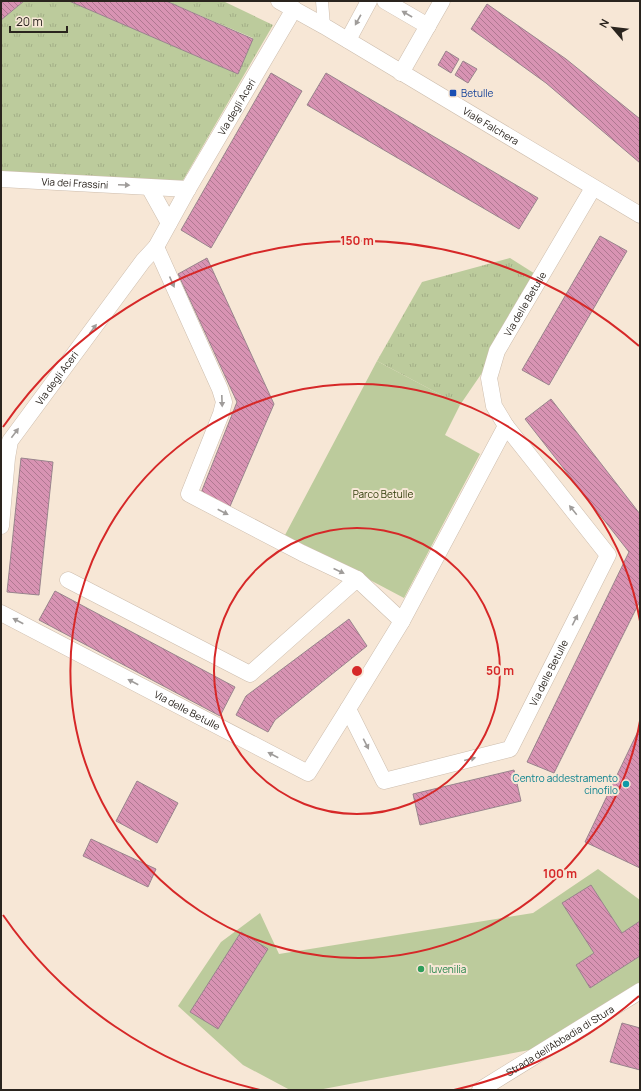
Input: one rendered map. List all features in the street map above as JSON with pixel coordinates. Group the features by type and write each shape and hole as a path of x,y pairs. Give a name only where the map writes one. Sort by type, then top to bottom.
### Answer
{"street":[{"name":"Viale Falchera","path":"279,1 348,40 640,215"},
{"path":"322,1 324,26"},
{"path":"348,40 369,1"},
{"path":"385,1 428,26"},
{"path":"401,73 442,1"},
{"name":"Via degli Aceri","path":"1,526 10,441 143,261 156,247 188,189 294,9"},
{"name":"Via dei Frassini","path":"1,179 188,189"},
{"path":"149,187 169,223"},
{"name":"Via delle Betulle","path":"348,709 384,781 510,749 608,555 506,426 494,406 489,378 496,351 593,188"},
{"path":"156,247 220,389 224,402 221,414 189,494 302,553 357,579 402,621"},
{"name":"Via delle Betulle","path":"1,613 308,773 402,621 506,426"},
{"path":"68,580 250,674 357,579"},
{"name":"Strada dell'Abbadia di Stura","path":"480,1090 640,991"}],"green space":[{"path":"24,1 69,1 238,74 253,38 166,1 223,1 273,25 182,182 1,172 1,20"},
{"path":"510,258 540,277 497,351 460,405 377,361 422,282"},
{"name":"Parco Betulle","path":"377,361 460,405 445,435 480,454 404,598 285,535"},
{"name":"Iuvenilia","path":"598,869 640,900 640,985 556,1045 318,1090 290,1090 243,1065 178,1006 221,942 260,913 279,954 533,913"}],"building":[{"path":"1,1 24,1 1,20"},
{"path":"69,1 166,1 253,39 238,74"},
{"path":"487,4 566,59 640,119 640,163 546,83 471,29"},
{"path":"446,51 459,59 451,73 438,65"},
{"path":"463,61 477,69 468,83 455,75"},
{"path":"271,73 302,91 211,248 181,230"},
{"path":"326,73 538,198 519,229 307,105"},
{"path":"600,236 627,251 549,385 522,370"},
{"path":"207,258 274,404 228,511 199,498 237,402 178,274"},
{"path":"551,399 640,514 640,601 554,773 527,762 629,552 525,419"},
{"path":"21,458 53,462 39,595 7,592"},
{"path":"55,591 235,687 220,716 39,620"},
{"path":"349,619 367,646 275,720 268,732 236,715 246,696"},
{"name":"Centro addestramento cinofilo","path":"640,727 640,868 585,842"},
{"path":"514,770 521,801 420,825 413,794"},
{"path":"137,781 178,803 157,843 116,821"},
{"path":"91,839 156,869 148,887 83,856"},
{"path":"591,885 622,933 640,921 640,956 590,988 576,965 594,953 562,903"},
{"path":"241,932 268,949 218,1029 190,1012"},
{"path":"622,1023 640,1028 640,1070 610,1062"}],"place":[{"name":"Betulle","path":"453,93"},
{"name":"Centro addestramento cinofilo","path":"626,784"},
{"name":"Iuvenilia","path":"421,969"}]}
